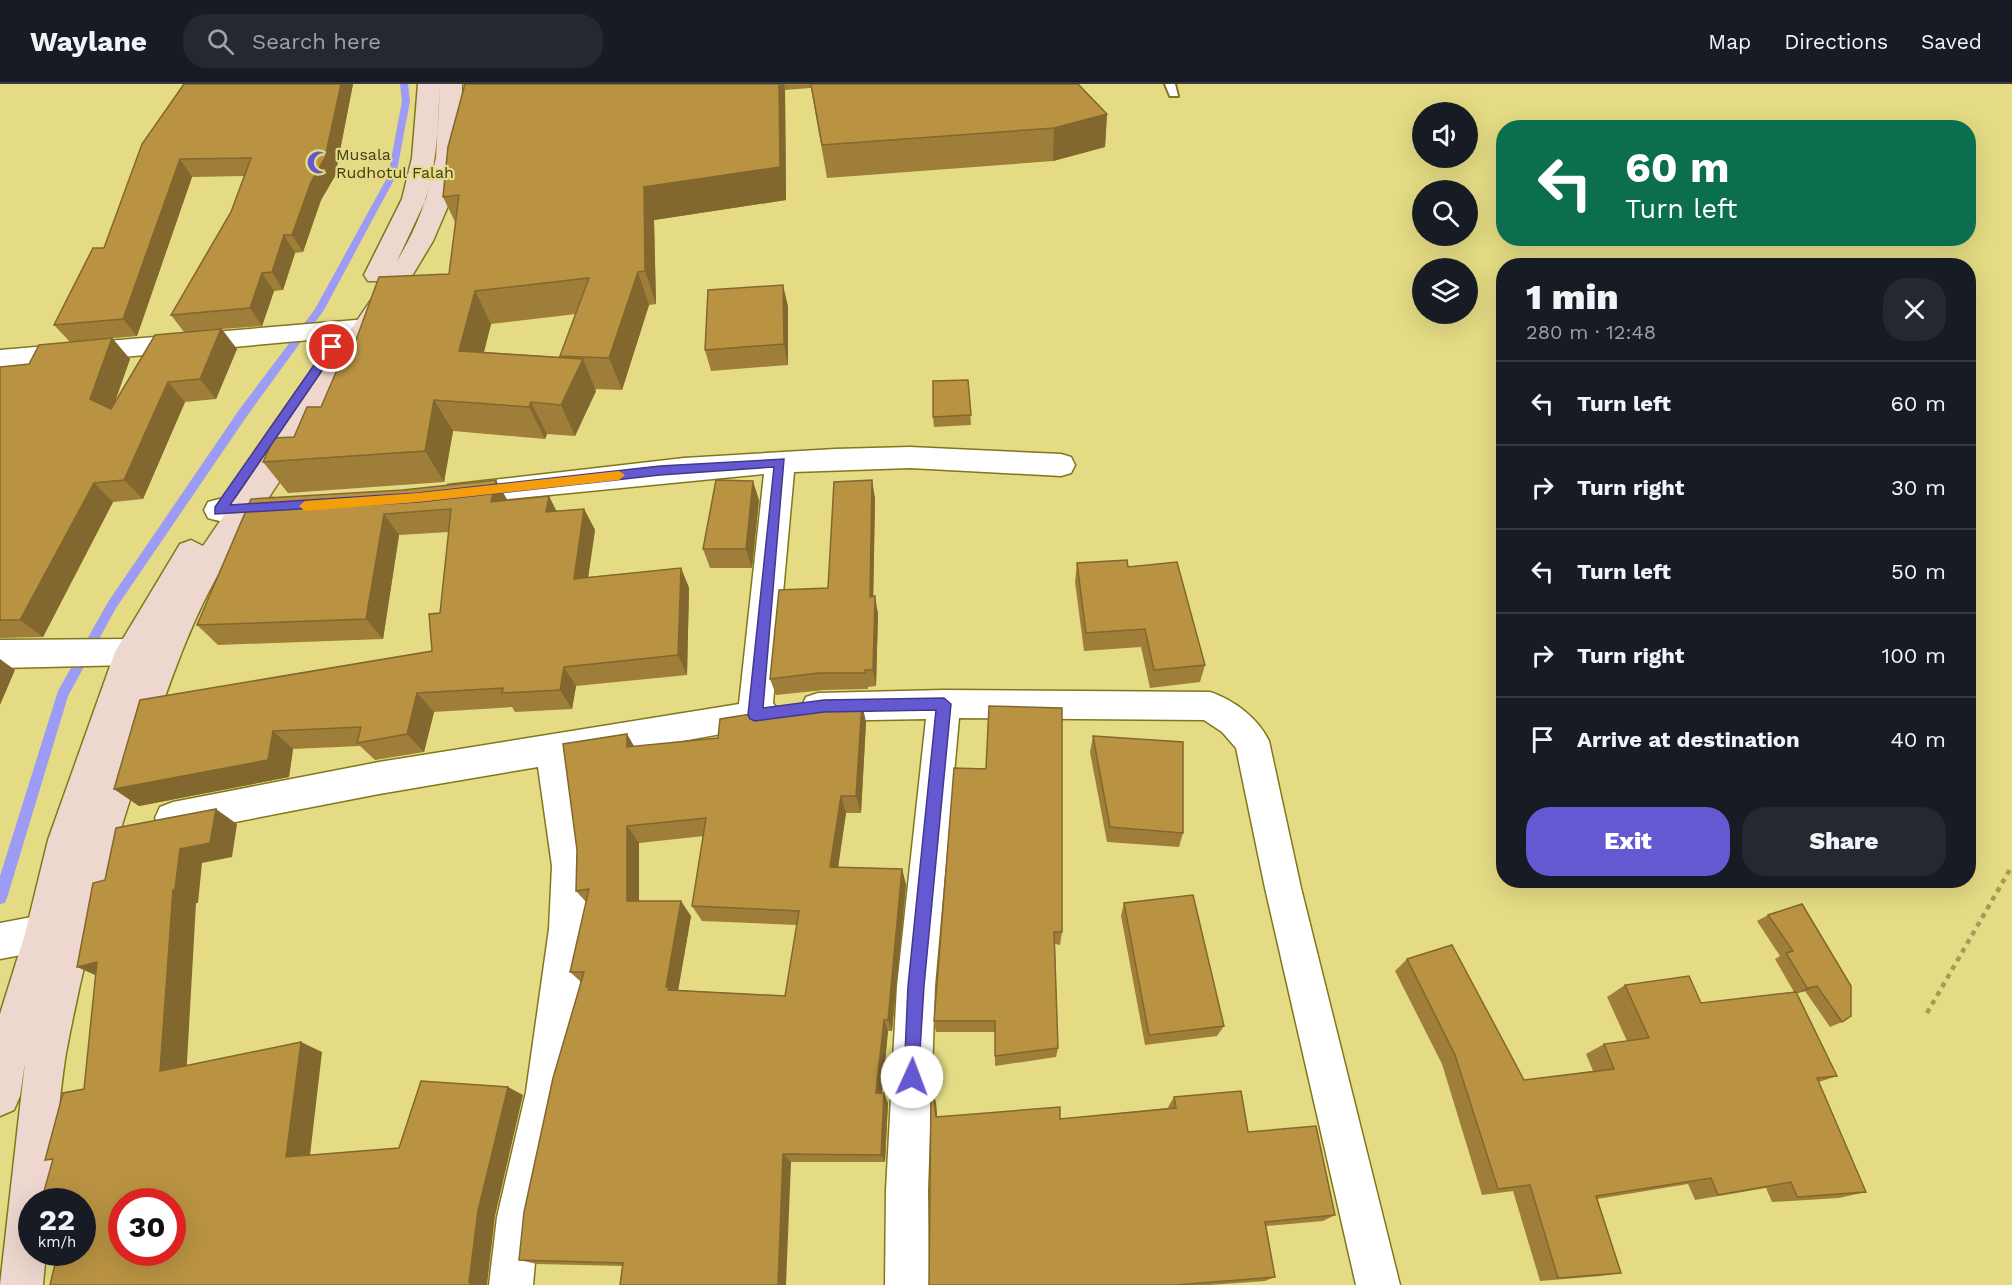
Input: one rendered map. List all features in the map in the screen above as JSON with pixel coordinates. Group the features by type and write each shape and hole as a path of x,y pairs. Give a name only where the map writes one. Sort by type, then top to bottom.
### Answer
{"main road":[{"path":"21,1285 59,930 66,840 126,653 163,596 230,511 346,330 375,279 414,199 424,158 429,84"},
{"path":"346,330 421,241 439,199 449,155 451,84"},
{"path":"0,1096 3,1069 59,930 104,831 164,652 230,511"}],"street":[{"path":"0,359 346,330"},
{"path":"429,496 660,471 851,458 986,458 1061,465"},
{"path":"755,715 780,462"},
{"path":"230,511 300,506"},
{"path":"0,654 126,653"},
{"path":"907,1285 907,1190 916,986 944,704"},
{"path":"104,831 379,778 755,715 824,706 944,704 1210,706 1234,722 1252,741 1283,888 1378,1285"},
{"path":"511,1285 518,1217 546,1092 568,929 570,866 553,749"},
{"path":"1,941 59,930"}],"path":[{"path":"1927,1013 2012,866"}],"building":[{"path":"184,84 341,84 325,158 311,182 292,235 284,235 272,272 262,273 250,308 171,315 231,212 251,158 180,159 123,319 54,325 93,248 104,248 142,144"},
{"path":"465,84 779,84 780,167 644,187 645,271 638,272 609,358 560,356 589,278 475,291 459,351 583,359 561,405 531,402 529,407 434,400 425,451 263,462 274,438 294,437 307,407 321,407 350,340 356,340 379,277 449,274 459,195 443,197 448,147"},
{"path":"811,84 1078,84 1107,114 1054,128 822,145"},
{"path":"783,285 784,344 705,350 708,290"},
{"path":"221,329 200,379 168,382 124,480 94,483 20,620 0,620 0,367 29,364 39,345 112,338 90,399 111,409 155,335"},
{"path":"968,380 971,415 933,417 933,381"},
{"path":"496,480 491,502 549,496 546,512 584,509 574,579 681,568 678,655 564,667 560,690 502,693 503,688 417,693 407,734 357,743 361,727 273,731 268,760 114,789 140,700 432,651 429,614 440,613 451,509 384,514 366,619 197,625 251,499 403,490"},
{"path":"716,480 753,481 746,549 703,549"},
{"path":"872,480 870,597 875,596 873,670 865,670 865,673 819,673 770,679 779,590 828,588 834,482"},
{"path":"1127,560 1128,567 1177,562 1205,665 1154,670 1145,629 1086,633 1077,563"},
{"path":"819,703 862,703 856,796 841,796 830,867 902,869 888,1020 884,1020 876,1093 884,1093 881,1155 783,1154 778,1285 620,1285 623,1263 519,1260 524,1212 553,1078 584,972 570,972 589,889 576,891 577,850 563,744 627,734 627,747 718,738 720,719","holes":["706,818 692,906 799,911 785,996 668,990 669,987 666,987 681,901 627,901 627,826"]},
{"path":"989,706 1062,708 1062,932 1054,932 1058,1048 995,1056 995,1021 934,1021 954,768 986,769"},
{"path":"1093,736 1183,742 1183,833 1110,827"},
{"path":"216,809 210,843 180,849 175,889 173,890 160,1071 301,1042 286,1157 399,1148 421,1081 508,1087 478,1211 469,1282 472,1285 50,1285 55,1266 96,1266 96,1188 45,1188 53,1159 45,1160 63,1093 84,1089 97,962 77,967 93,883 105,880 116,828"},
{"path":"1193,895 1224,1026 1149,1035 1124,903"},
{"path":"1802,904 1851,986 1851,1016 1842,1022 1817,986 1807,988 1786,953 1793,951 1768,915"},
{"path":"1452,945 1524,1080 1614,1069 1604,1044 1649,1038 1625,985 1689,976 1701,1003 1796,992 1837,1076 1817,1078 1866,1192 1797,1197 1791,1182 1718,1195 1711,1178 1596,1196 1621,1273 1558,1278 1530,1185 1498,1189 1455,1055 1407,959"},
{"path":"1241,1091 1248,1132 1316,1126 1335,1215 1265,1222 1275,1277 1176,1285 929,1285 931,1093 933,1093 936,1117 1060,1107 1060,1119 1176,1108 1174,1097"}],"waterway":[{"path":"0,898 62,695 112,605 243,413 319,310 392,176 406,101 404,84"}],"slow traffic":[{"path":"305,506 418,498 619,475"}],"place":[{"name":"Musala Rudhotul Falah","path":"318,163"}],"route":[{"path":"332,347 219,510 242,511 418,498 660,471 780,462 755,715 824,706 944,704 916,986 912,1077"}]}
